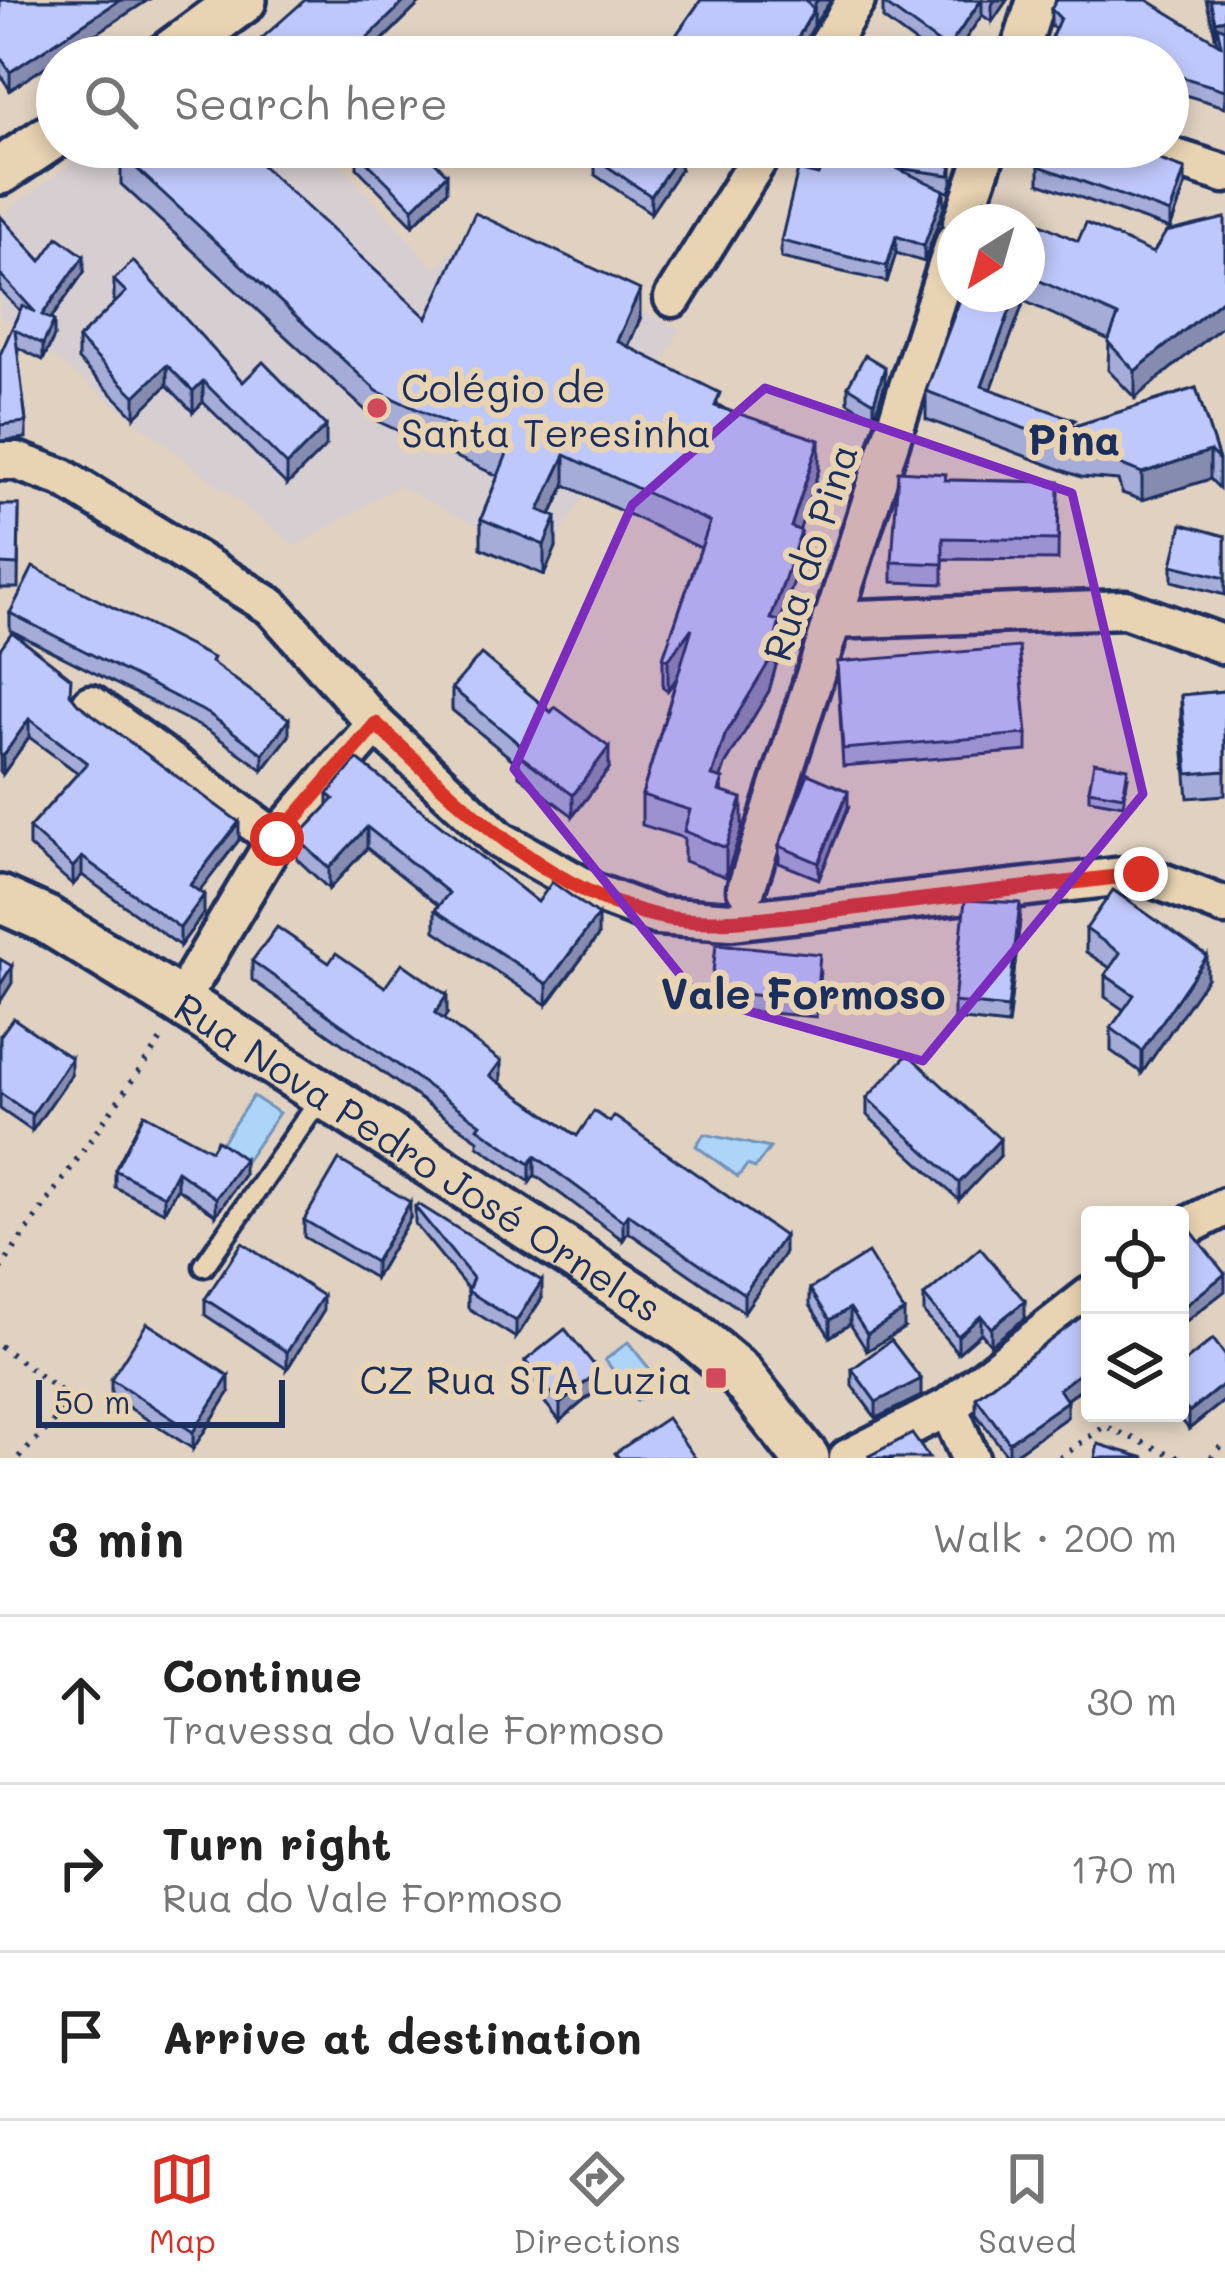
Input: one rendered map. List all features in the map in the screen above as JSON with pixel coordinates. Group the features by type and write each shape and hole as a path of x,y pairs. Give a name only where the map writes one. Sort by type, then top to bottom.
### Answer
{"street":[{"path":"194,36 243,0"},
{"path":"834,36 856,0"},
{"path":"1025,36 1036,0"},
{"path":"0,171 36,147"},
{"path":"1189,162 1225,173"},
{"path":"674,298 753,168"},
{"path":"968,204 981,168"},
{"name":"Rua do Pina","path":"746,889 937,296"},
{"path":"0,461 16,461 63,478 272,607 376,724 500,840 593,892 657,916 749,920 1141,874 1225,906"},
{"path":"832,620 1125,609 1157,616 1225,645"},
{"path":"91,704 277,839"},
{"path":"195,976 277,839 376,724"},
{"name":"Rua Nova Pedro José Ornelas","path":"0,899 47,920 324,1092 685,1328 738,1372 806,1458"},
{"path":"1189,1225 1225,1207"},
{"path":"848,1458 948,1407 1081,1303"},
{"path":"948,1407 970,1458"}],"lane":[{"path":"204,1266 324,1092"}],"path":[{"path":"0,1269 172,1020"},
{"path":"0,1346 74,1401 18,1458"},
{"path":"1060,1458 1104,1426 1179,1458"},
{"path":"1210,1458 1225,1441"}],"highlighted area":[{"path":"765,388 1072,493 1143,794 923,1061 698,997 514,769 632,505"}],"shaded area":[{"name":"Colégio de Santa Teresinha","path":"64,168 344,168 435,269 476,225 680,330 546,560 398,486 296,546 0,315 0,217"}],"water":[{"path":"253,1096 279,1113 245,1162 220,1145"},
{"path":"704,1134 770,1148 755,1168 747,1165 738,1177 696,1146"},
{"path":"628,1342 660,1382 637,1401 605,1360"}],"building":[{"path":"0,0 120,0 65,36 36,36 36,55 10,72 0,56"},
{"path":"305,0 406,0 369,36 264,36"},
{"path":"701,0 804,0 814,9 799,36 677,34"},
{"path":"981,0 956,36 929,36 883,3"},
{"path":"1057,0 1147,0 1221,45 1217,26 1225,29 1225,90 1189,79 1189,36 1052,36 1060,18 1051,9"},
{"path":"1210,0 1225,0 1225,19 1215,21"},
{"path":"136,168 265,168 427,318 475,213 640,290 617,341 720,393 715,406 819,440 791,527 801,531 771,619 780,621 769,662 725,735 712,776 723,779 719,791 742,798 726,848 684,831 690,810 642,795 692,628 668,660 663,658 710,522 565,455 539,510 556,517 544,545 481,519 508,451 377,391"},
{"path":"373,168 441,168 447,174 413,208"},
{"path":"610,168 670,168 651,196"},
{"path":"821,168 896,168 944,190 924,246 896,236 887,266 781,241 798,170 818,175"},
{"path":"896,168 952,168 949,175"},
{"path":"1045,168 1182,168 1170,213"},
{"path":"0,216 41,261 58,237 84,256 42,315 54,321 43,344 15,330 26,422 0,425 0,355 22,306 35,312 0,274"},
{"path":"1225,218 1225,297 1135,371 1108,342 1118,316 1045,283 1045,226 1078,241 1086,223 1153,253 1166,232"},
{"path":"133,261 243,382 263,362 326,426 287,465 203,381 193,391 167,365 135,396 78,339 126,292 114,280"},
{"path":"955,312 1009,312 982,386 1075,420 1062,430 1196,388 1219,460 1210,451 1142,473 1122,465 1118,452 1081,450 926,391"},
{"path":"865,355 885,367 874,402 848,386"},
{"path":"898,471 946,474 945,480 1059,482 1058,540 943,538 943,564 892,562"},
{"path":"0,505 19,505 18,565 0,564"},
{"path":"1182,524 1225,536 1225,578 1172,565"},
{"path":"33,567 213,658 211,662 289,719 263,754 209,714 10,613"},
{"path":"12,632 71,678 70,694 78,704 239,822 190,885 204,895 180,928 82,857 73,867 29,828 87,763 29,719 0,754 0,649"},
{"path":"1019,647 1027,734 843,749 837,662"},
{"path":"481,654 551,712 555,707 609,747 573,795 519,755 524,748 452,688"},
{"path":"1225,691 1225,771 1188,774 1181,695"},
{"path":"357,759 538,902 552,882 598,915 547,984 435,910 449,893 367,827 329,868 297,838 334,799 328,794"},
{"path":"1094,762 1128,768 1123,796 1089,790"},
{"path":"808,774 848,791 819,863 779,846"},
{"path":"1113,890 1207,956 1142,1051 1111,1028 1134,995 1105,975 1120,953 1086,929"},
{"path":"965,900 1020,903 1008,1008 954,1002"},
{"path":"277,927 329,963 336,953 385,987 402,963 447,995 435,1013 501,1061 490,1076 577,1136 594,1111 610,1122 614,1116 784,1236 744,1294 628,1214 623,1221 535,1156 530,1164 252,961"},
{"path":"716,944 820,954 816,1001 711,991"},
{"path":"0,959 12,966 0,985"},
{"path":"13,1018 71,1058 32,1115 0,1093 0,1036"},
{"path":"908,1054 1000,1139 959,1183 867,1098"},
{"path":"144,1114 211,1150 217,1140 244,1159 216,1198 177,1171 164,1196 115,1170"},
{"path":"339,1160 410,1202 375,1262 304,1220"},
{"path":"418,1204 542,1281 516,1321 468,1291 473,1278 415,1207"},
{"path":"1192,1232 1225,1274 1189,1303"},
{"path":"242,1243 323,1296 287,1352 205,1299"},
{"path":"980,1248 1025,1301 991,1328 981,1316 958,1336 924,1296"},
{"path":"868,1253 904,1311 867,1334 850,1308 830,1320 810,1289"},
{"path":"1081,1317 1081,1372 1059,1389 1067,1401 1009,1442 976,1397"},
{"path":"147,1323 229,1376 193,1432 111,1379"},
{"path":"565,1329 599,1371 560,1404 525,1361"},
{"path":"1213,1339 1225,1355 1225,1383 1189,1412 1189,1359"},
{"path":"891,1340 921,1379 876,1402 852,1369"},
{"path":"667,1418 695,1458 619,1458 615,1453"},
{"path":"912,1434 929,1458 869,1456"},
{"path":"1098,1444 1145,1458 1095,1458"}],"place":[{"name":"Colégio de Santa Teresinha","path":"377,408"},
{"name":"CZ Rua STA Luzia","path":"716,1378"}],"district":[{"name":"Pina","path":"1074,438"},
{"name":"Vale Formoso","path":"803,992"}],"route":[{"path":"277,839 376,724 500,840 593,892 657,916 731,921 1141,874"}]}
